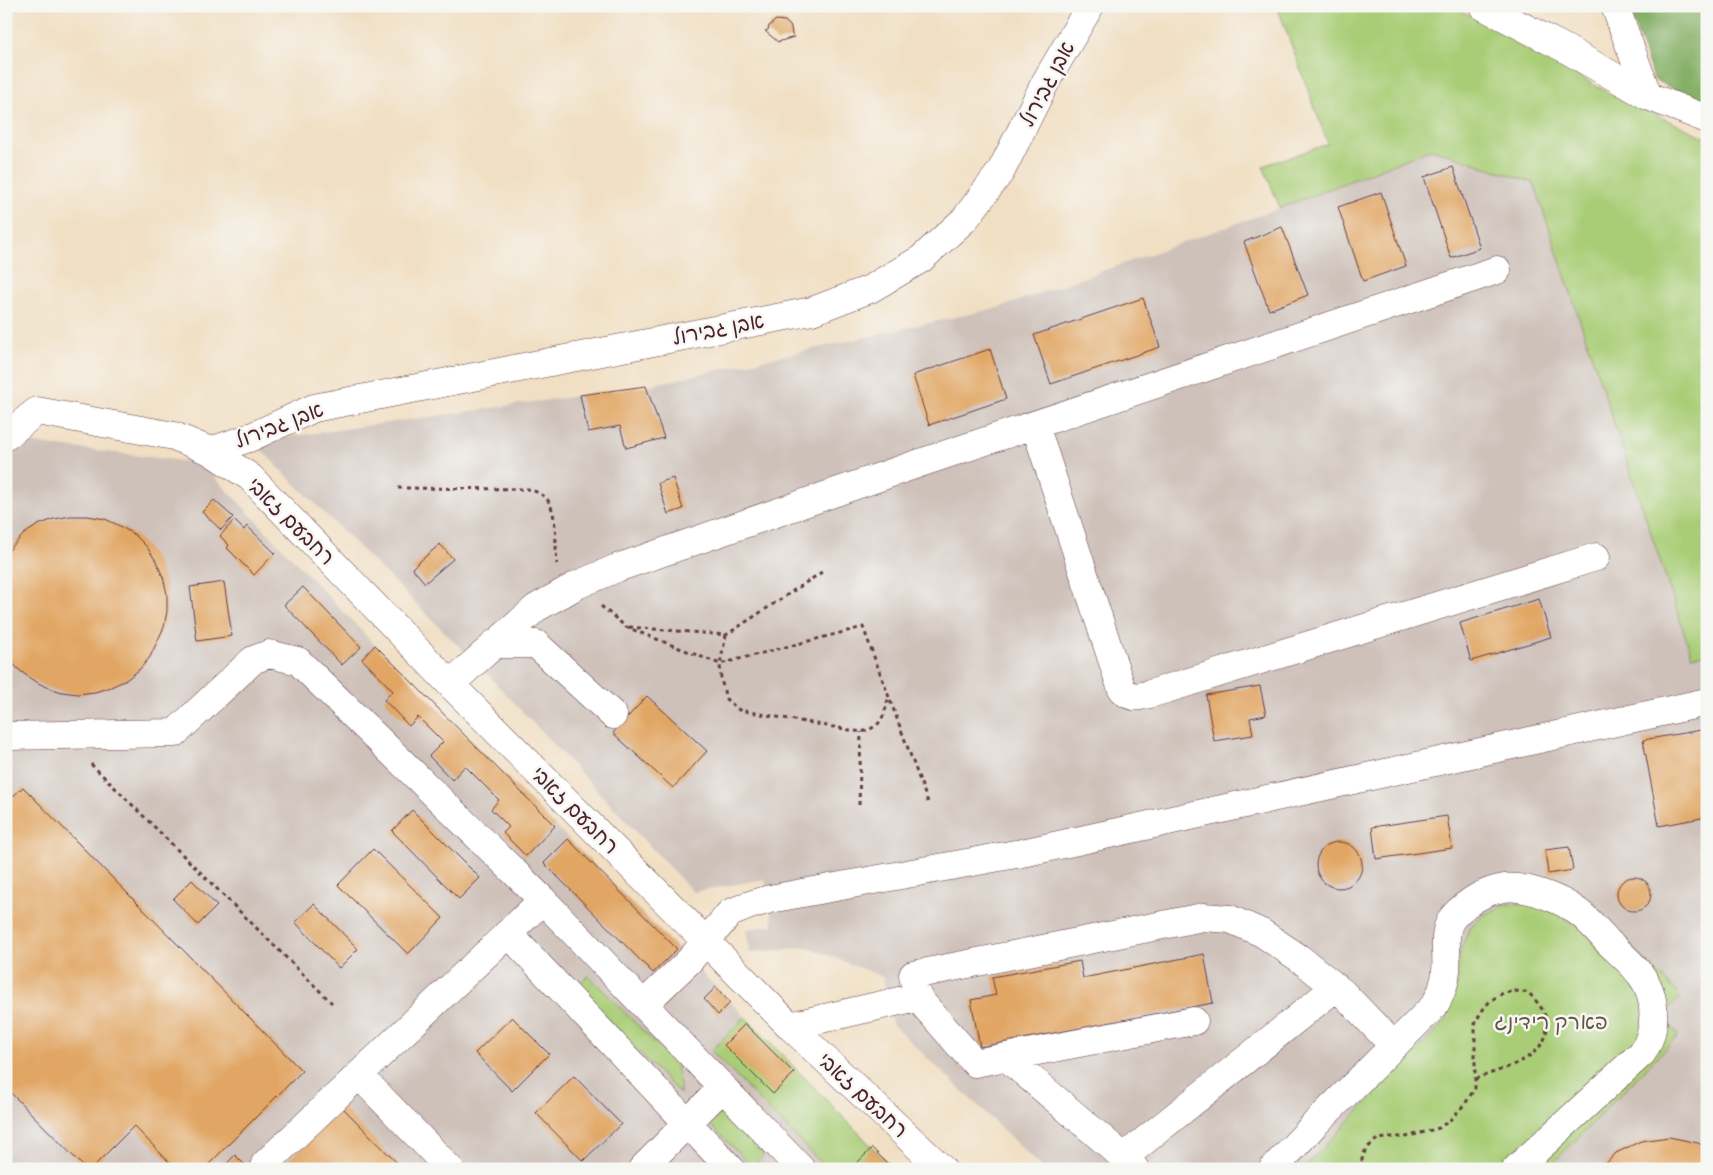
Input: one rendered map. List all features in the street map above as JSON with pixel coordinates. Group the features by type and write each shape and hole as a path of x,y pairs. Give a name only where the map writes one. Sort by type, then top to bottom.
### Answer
{"street":[{"name":"אבן גבירול","path":"210,451 249,438 314,408 812,311 870,289 921,259 965,219 1001,171 1046,81 1090,6"},
{"path":"1483,6 1564,48 1648,96 1707,119"},
{"path":"1615,6 1648,96"},
{"path":"450,684 536,608 560,594 616,568 1034,425 1497,270"},
{"name":"רחבעם זאבי","path":"6,436 37,411 174,436 210,451 250,477 450,684 705,941 790,1026 942,1169"},
{"path":"1034,425 1122,690 1129,696 1138,697 1150,694 1596,557"},
{"path":"494,644 536,644 613,716"},
{"path":"6,736 175,733 253,660 270,654 298,661 543,900 723,1087 790,1165"},
{"path":"644,1004 689,962 730,913 770,899 1027,852 1707,702"},
{"path":"1273,1169 1314,1125 1434,1006 1441,994 1446,972 1446,934 1453,917 1478,897 1504,888 1534,891 1562,902 1579,913 1641,975 1652,999 1653,1015 1652,1030 1648,1043 1642,1053 1516,1169"},
{"path":"265,1164 543,900"},
{"path":"1194,1021 974,1063 917,998 913,975 1203,917 1230,920 1262,934 1299,958 1342,992 1394,1046"},
{"path":"508,933 731,1169"},
{"path":"1006,1057 1129,1163 1336,987"},
{"path":"790,1026 917,998"},
{"path":"359,1075 450,1169"},
{"path":"642,1169 723,1087"}],"path":[{"path":"398,488 528,489 546,498 553,513 560,594"},
{"path":"825,570 726,635 626,627 720,664 863,627 929,806"},
{"path":"726,635 720,664 721,679 726,699 739,710 861,732 874,729 882,718 888,696"},
{"path":"859,805 861,732"},
{"path":"62,735 332,1003"},
{"path":"1360,1169 1367,1148 1376,1140 1439,1128 1450,1120 1465,1104 1475,1088 1475,1079 1476,1024 1481,1012 1490,1001 1503,993 1516,991 1529,993 1545,1015 1546,1028 1539,1049 1521,1061 1475,1079"}],"shaded area":[{"path":"1432,149 1534,183 1692,656 1707,653 1707,1169 1547,1169 1679,1036 1660,1016 1681,996 1595,911 1593,902 1569,923 1557,912 1457,985 1446,1020 1303,1169 1044,1169 892,1024 883,977 807,947 750,953 746,929 773,925 765,879 693,892 487,674 253,442 646,386 1001,307 1280,208"},
{"path":"6,440 201,463 375,645 716,987 893,1169 6,1169"}],"green space":[{"path":"1277,6 1453,6 1616,97 1707,138 1707,653 1692,656 1534,183 1432,149 1280,208 1263,166 1328,144"},
{"path":"1628,6 1707,6 1707,106 1654,79"},
{"name":"פארק רידינג","path":"1593,901 1595,911 1681,996 1661,1016 1679,1035 1547,1169 1303,1169 1446,1020 1457,985 1460,951 1469,929 1484,915 1507,904 1534,903 1557,912 1569,923"},
{"path":"588,975 675,1063 680,1084 680,1094 576,987"},
{"path":"745,1017 894,1169 827,1169 711,1051"},
{"path":"722,1112 764,1155 752,1167 710,1124"}],"building":[{"path":"776,20 785,21 791,27 794,37 778,42 765,31"},
{"path":"1453,167 1480,248 1451,258 1424,177"},
{"path":"1381,192 1406,266 1363,281 1338,207"},
{"path":"1282,227 1308,295 1269,310 1244,242"},
{"path":"1143,298 1160,347 1051,384 1034,335"},
{"path":"990,349 1006,399 929,425 913,375"},
{"path":"646,386 664,438 626,448 620,426 588,432 580,395"},
{"path":"673,478 683,509 668,514 658,483"},
{"path":"214,500 233,517 221,530 202,512"},
{"path":"71,516 105,519 135,535 147,547 156,561 163,577 167,594 167,611 164,627 150,657 139,670 126,680 111,687 95,692 78,694 46,687 18,669 6,656 6,553 24,534 38,525 54,519"},
{"path":"234,520 244,530 247,526 275,553 254,575 227,548 229,545 220,536"},
{"path":"440,544 453,559 425,583 412,568"},
{"path":"224,582 232,636 197,641 190,587"},
{"path":"303,587 361,647 342,665 284,605"},
{"path":"1539,599 1551,637 1471,661 1460,623"},
{"path":"375,645 555,826 526,856 503,833 509,827 491,809 499,800 465,766 452,780 429,756 443,742 418,717 409,726 384,700 393,691 362,659"},
{"path":"1260,686 1266,715 1250,718 1253,735 1214,741 1206,695"},
{"path":"647,696 707,751 673,788 613,733"},
{"path":"1707,729 1707,772 1702,773 1707,802 1707,817 1659,826 1643,740"},
{"path":"23,787 302,1071 204,1169 176,1169 134,1126 91,1169 86,1169 6,1088 6,803"},
{"path":"412,810 480,878 459,899 392,831"},
{"path":"1447,816 1452,848 1376,859 1372,827"},
{"path":"568,839 677,949 653,973 544,863"},
{"path":"1335,842 1343,842 1352,846 1358,852 1362,865 1358,878 1352,884 1343,888 1335,888 1326,884 1320,878 1316,869 1316,861 1320,852 1326,846"},
{"path":"1569,847 1573,870 1548,874 1545,850"},
{"path":"373,849 443,918 408,954 338,885"},
{"path":"1634,877 1641,878 1646,882 1650,887 1650,901 1646,906 1641,910 1634,911 1627,910 1622,906 1618,901 1617,894 1618,887 1622,882 1627,878"},
{"path":"192,880 217,906 198,925 173,899"},
{"path":"314,904 358,949 339,968 295,922"},
{"path":"1204,954 1213,1003 980,1047 971,1000 996,995 992,977 1080,961 1083,978"},
{"path":"716,987 730,1003 718,1015 704,999"},
{"path":"512,1017 549,1054 512,1091 475,1053"},
{"path":"745,1024 794,1073 773,1094 724,1045"},
{"path":"574,1076 621,1124 583,1161 536,1113"},
{"path":"342,1107 403,1169 279,1169"},
{"path":"1669,1137 1698,1143 1707,1148 1707,1169 1601,1169 1616,1153 1641,1141"},
{"path":"872,1148 893,1169 851,1169"},
{"path":"235,1155 249,1169 222,1169"}]}
